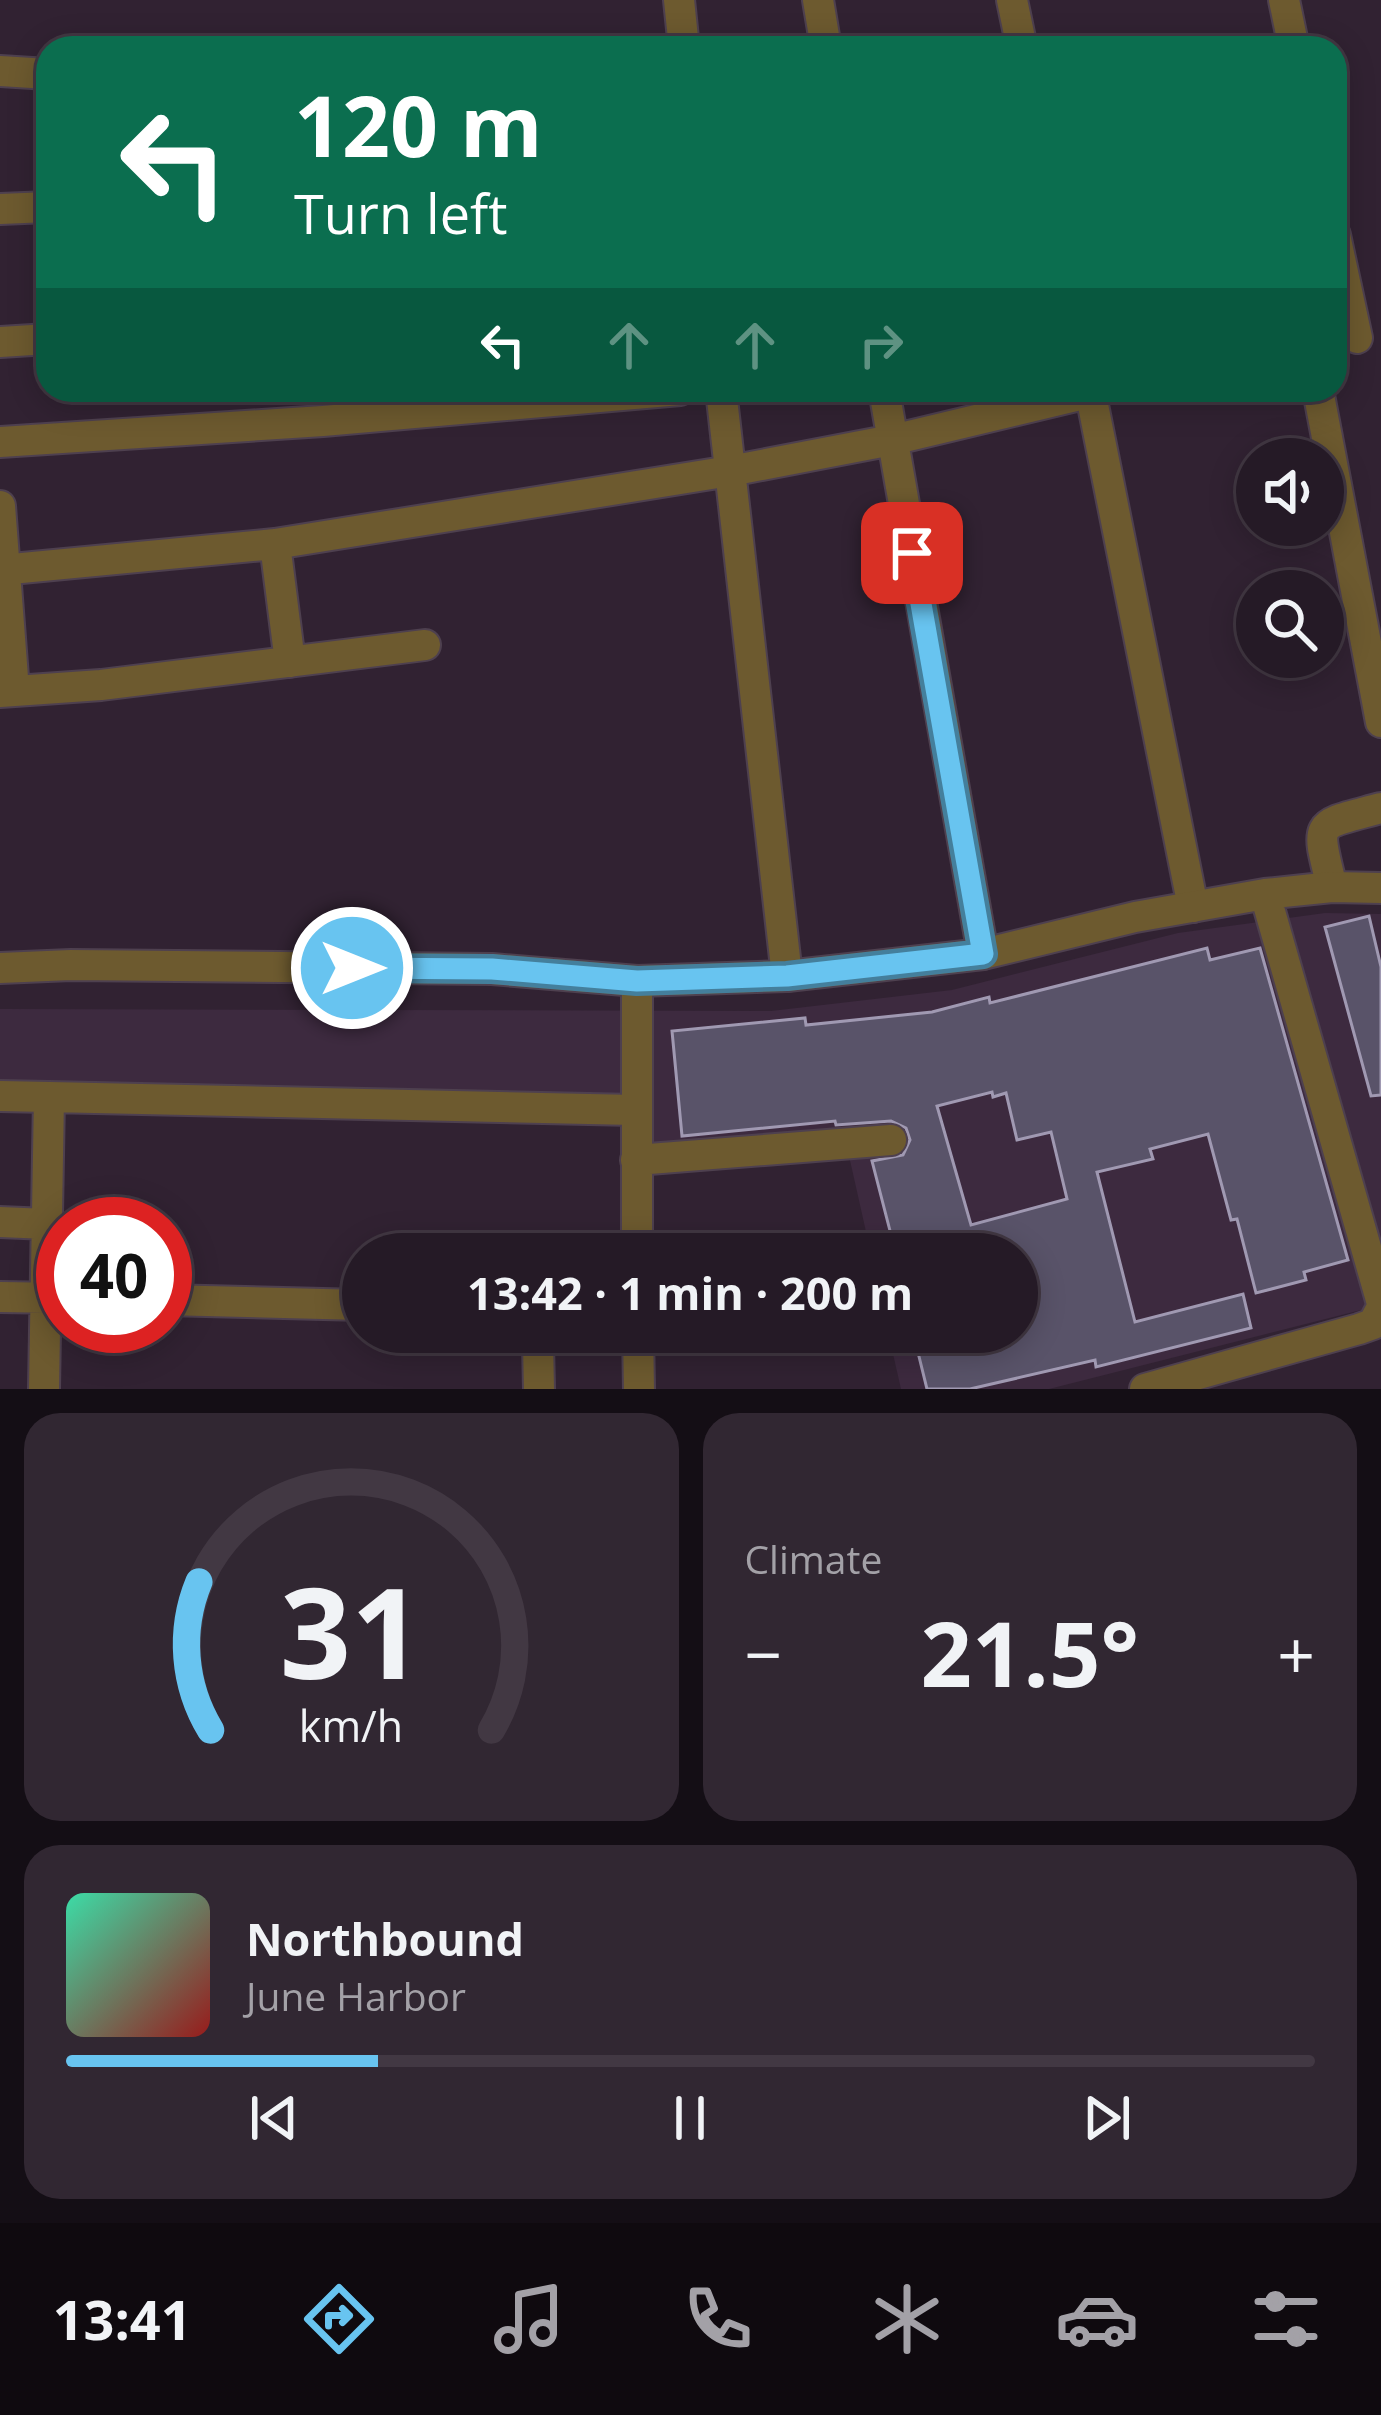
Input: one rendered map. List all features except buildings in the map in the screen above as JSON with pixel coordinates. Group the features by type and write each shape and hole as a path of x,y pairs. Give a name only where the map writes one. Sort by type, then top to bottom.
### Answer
{"street":[{"path":"679,0 683,36"},
{"path":"818,0 824,36"},
{"path":"1012,0 1020,36"},
{"path":"1284,0 1292,36"},
{"path":"0,71 36,73"},
{"path":"0,209 36,208"},
{"path":"1347,288 1358,337"},
{"path":"0,342 36,340"},
{"path":"0,442 542,402"},
{"path":"722,402 787,976"},
{"path":"886,402 983,954"},
{"path":"2,570 274,544 730,471 892,440 1049,402"},
{"path":"1096,402 1193,907"},
{"path":"1320,402 1381,722"},
{"path":"0,506 7,692 425,644"},
{"path":"274,544 290,662"},
{"path":"1332,887 1320,837 1323,829 1340,819 1381,808"},
{"path":"0,968 492,969 637,981 787,976 983,954 1265,894 1381,888"},
{"path":"1155,1388 1359,1329 1372,1324 1380,1310 1265,894"},
{"path":"637,981 637,1233"},
{"path":"0,1096 635,1110"},
{"path":"47,1197 49,1097"},
{"path":"636,1160 891,1140"},
{"path":"0,1222 36,1224"},
{"path":"0,1297 36,1298"},
{"path":"192,1301 342,1304"},
{"path":"44,1389 48,1353"},
{"path":"536,1353 539,1389"},
{"path":"638,1353 639,1389"}],"shaded area":[{"path":"1325,913 1381,914 1381,1305 1049,1389 901,1389 893,1353 1038,1353 1038,1233 866,1233 845,1138 645,1149 648,1100 0,1098 0,1009 771,1011 952,990 1178,933"}],"route":[{"path":"352,968 492,969 637,981 787,976 983,954 912,553"}]}
